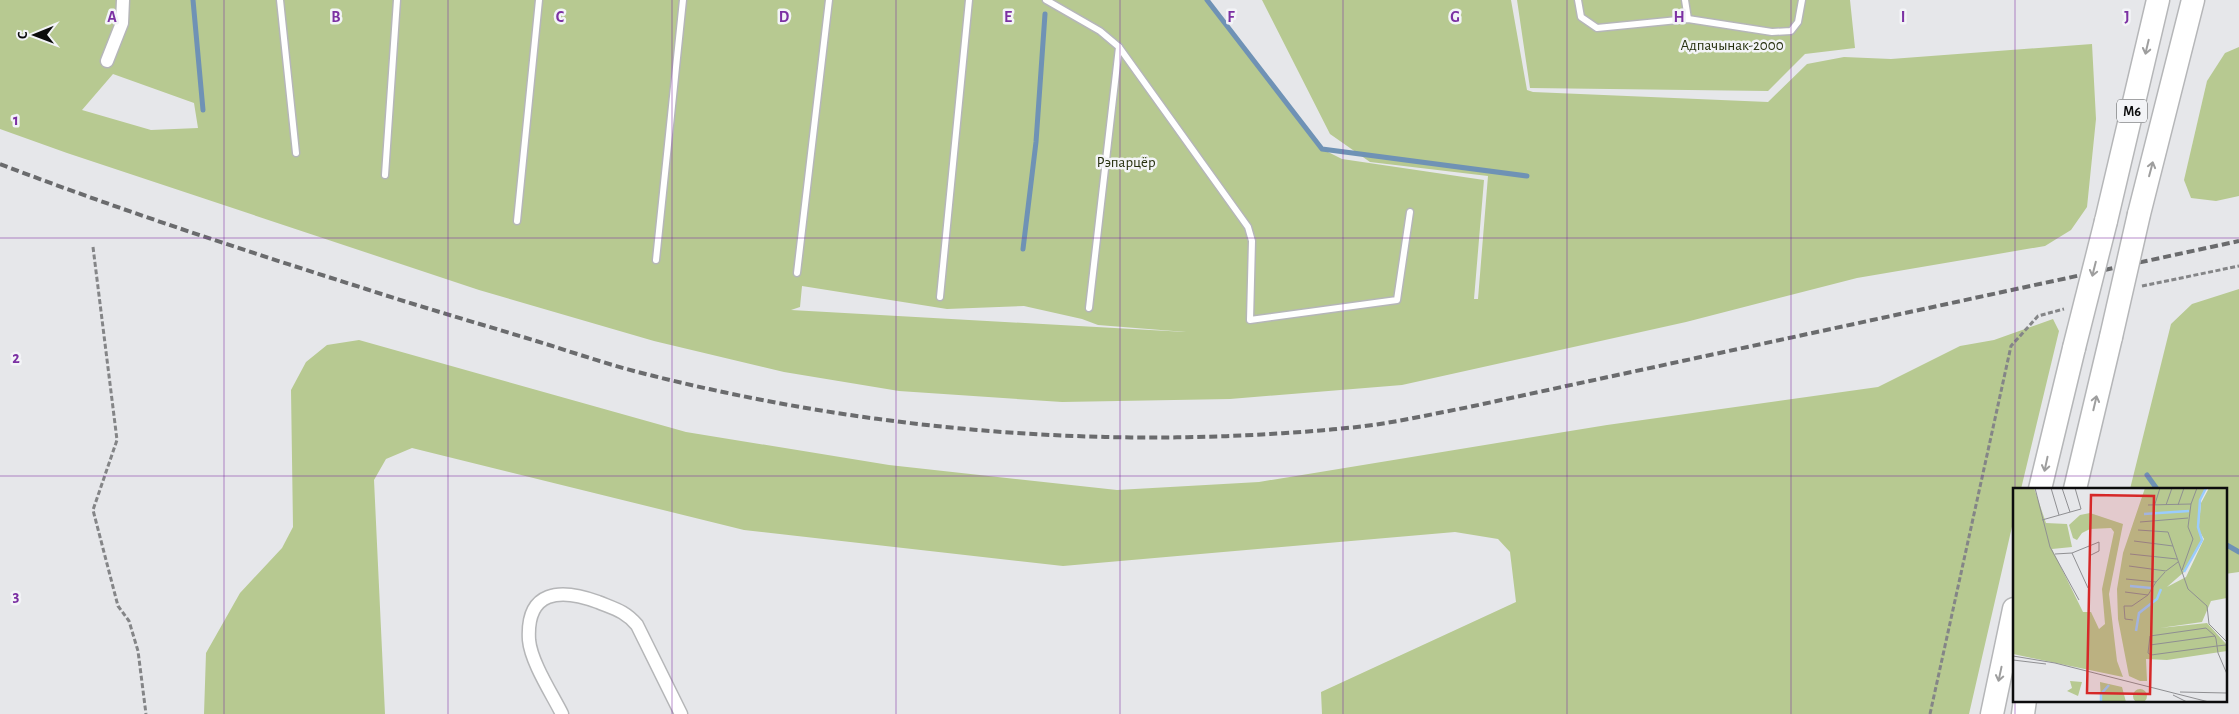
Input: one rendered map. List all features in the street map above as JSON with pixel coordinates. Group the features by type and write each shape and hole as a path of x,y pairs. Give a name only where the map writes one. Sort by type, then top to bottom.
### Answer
{"highway":[{"name":"М6","path":"2040,488 2158,0"},
{"name":"М6","path":"2075,488 2139,214 2194,0"},
{"path":"1992,714 2013,614"}],"street":[{"path":"108,61 122,23 123,0"},
{"path":"562,714 529,643 529,623 534,607 547,596 563,593 583,597 628,613 637,624 681,714"}],"lane":[{"path":"280,0 296,153"},
{"path":"385,175 397,0"},
{"path":"517,220 539,0"},
{"path":"656,260 683,0"},
{"path":"797,273 829,0"},
{"path":"940,297 969,0"},
{"path":"1046,0 1100,31 1120,47 1248,227 1252,241 1250,320 1397,300 1410,212"},
{"path":"1578,0 1581,17 1597,28 1688,18 1772,32 1791,31 1798,22 1802,0"},
{"path":"1685,0 1688,18"},
{"path":"1089,308 1120,47"}],"path":[{"path":"93,248 117,440 94,510 118,606 129,621 138,651 146,714"},
{"path":"2139,287 2239,266"},
{"path":"1930,714 2011,346 2038,316 2066,308"}],"green space":[{"name":"Рэпарцёр","path":"0,0 1207,0 1322,149 1342,159 1484,180 1474,299 1478,299 1488,176 1370,162 1330,134 1262,0 1511,0 1527,90 1533,92 1768,102 1807,64 1844,57 1891,59 2092,44 2096,119 2087,207 2071,230 2045,246 1857,278 1686,322 1402,385 1230,399 1062,402 899,391 784,372 654,341 479,290 0,129","holes":["113,74 194,103 198,128 151,130 82,110","802,286 947,309 1024,306 1082,319 1098,325 1186,332 791,310 800,307"]},
{"name":"Адпачынак-2000","path":"1517,0 1850,0 1855,48 1805,54 1768,91 1530,88"},
{"path":"2239,47 2239,196 2216,201 2191,198 2184,180 2207,81 2225,53"},
{"path":"2239,289 2239,572 2226,574 2226,488 2130,488 2171,324 2192,304"},
{"path":"2053,319 2059,331 2021,488 2013,488 2013,522 1969,714 1322,714 1321,692 1516,602 1510,552 1498,539 1455,532 1063,566 744,530 412,448 386,459 374,480 385,714 204,714 206,653 240,593 282,548 293,527 291,390 306,362 327,345 359,340 686,432 889,465 1117,490 1259,482 1607,425 1878,387 1960,346 1994,340"}],"waterway":[{"path":"193,0 203,110"},
{"path":"1207,0 1322,149 1527,176"},
{"path":"1023,249 1036,142 1045,14"},
{"path":"2147,475 2156,488"},
{"path":"2226,545 2239,552"}],"railway":[{"path":"0,164 136,213 274,259 407,302 634,371 723,392 812,409 902,422 993,431 1084,436 1175,437 1266,434 1385,423 1469,407 2239,241"}]}
